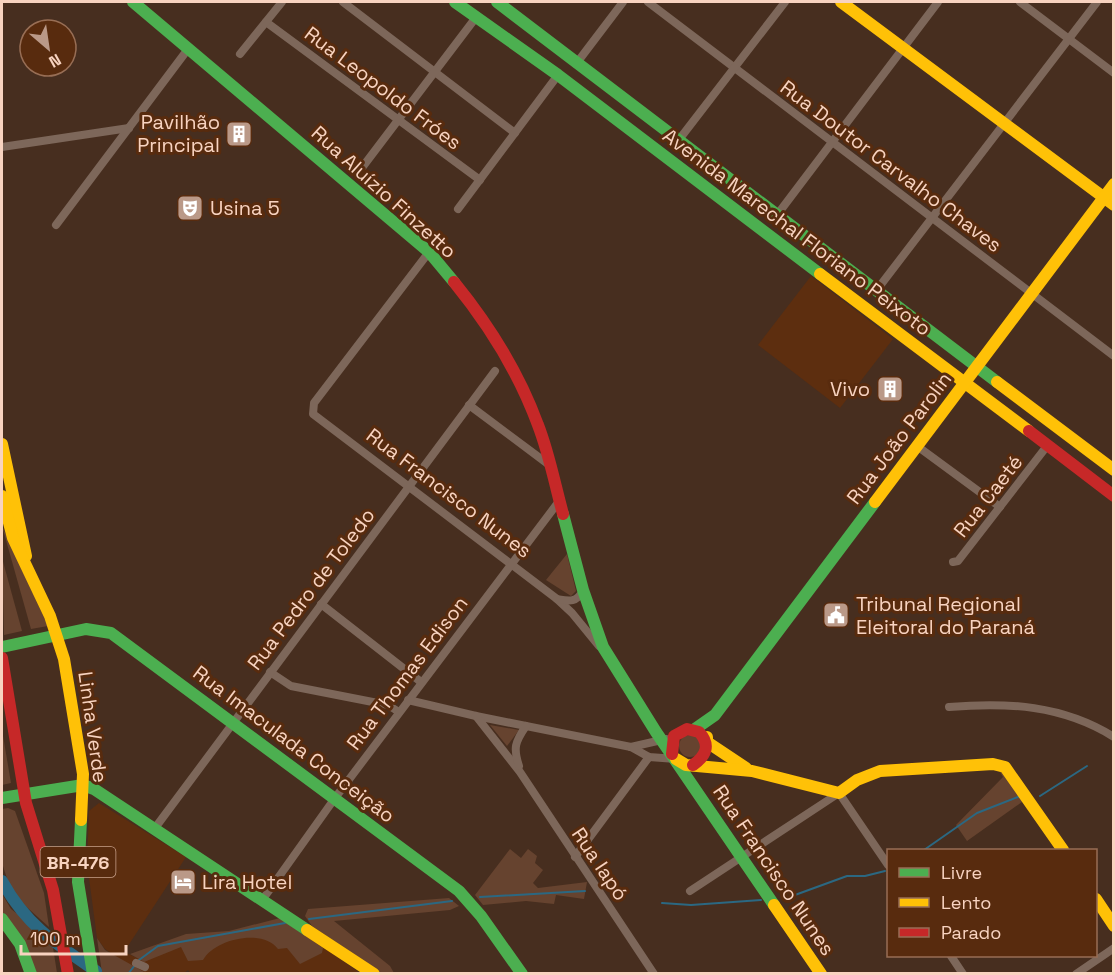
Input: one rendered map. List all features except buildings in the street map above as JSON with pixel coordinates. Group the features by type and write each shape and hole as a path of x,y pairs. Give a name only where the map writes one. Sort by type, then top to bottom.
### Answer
{"main road":[{"name":"Rua Aluízio Finzetto","path":"133,2 429,252 478,312 514,370 539,426 561,499 583,590 603,647 612,663"},
{"name":"Avenida Marechal Floriano Peixoto","path":"455,2 558,75 1113,496"},
{"name":"Avenida Marechal Floriano Peixoto","path":"498,2 576,64 1113,470"},
{"path":"841,2 1108,202"},
{"name":"Rua João Parolin","path":"695,729 715,715 976,367 1032,294 1108,202 1113,184"},
{"path":"985,399 985,388 997,382"},
{"path":"2,444 29,575"},
{"name":"Linha Verde","path":"2,496 12,538 57,634 80,751 83,786 78,882 93,974"},
{"name":"Rua Imaculada Conceição","path":"2,647 86,629 111,633 459,891 481,916 522,974"},
{"name":"BR-476","path":"2,658 13,796 53,890 68,973"},
{"name":"Rua Francisco Nunes","path":"612,663 668,739 674,757 821,974"},
{"name":"Rua João Parolin","path":"707,741 715,715"},
{"path":"668,739 683,729 695,729 707,741 752,771"},
{"path":"693,765 703,758 707,741"},
{"path":"674,757 680,763 752,771 838,793 868,775 890,770 993,764 1005,767 1062,849"},
{"path":"13,796 83,786 109,797 374,974"},
{"path":"1097,902 1113,926"},
{"path":"2,919 20,944 31,974"}],"street":[{"path":"240,54 282,2"},
{"path":"343,2 515,133"},
{"path":"576,64 623,2"},
{"name":"Rua Doutor Carvalho Chaves","path":"648,2 1113,356"},
{"path":"678,141 784,2"},
{"path":"777,215 938,2"},
{"path":"1020,2 1113,73"},
{"path":"876,291 1097,2"},
{"path":"361,169 477,16"},
{"name":"Rua Leopoldo Fróes","path":"266,22 397,121 480,180"},
{"path":"56,225 189,49"},
{"path":"458,209 558,75"},
{"path":"2,147 129,128"},
{"name":"Rua Francisco Nunes","path":"429,252 314,403 312,411 317,419 557,599 572,613 612,663"},
{"name":"Rua Pedro de Toledo","path":"155,828 495,371"},
{"path":"470,405 552,467"},
{"name":"Rua Caeté","path":"953,562 958,561 1047,446"},
{"path":"917,447 999,507"},
{"name":"Rua Thomas Edison","path":"263,899 334,798 510,563 561,499"},
{"path":"557,599 572,602 579,598 583,590"},
{"path":"321,604 421,682"},
{"path":"270,672 291,686 388,705 399,712"},
{"path":"408,700 631,747 649,757 674,757"},
{"path":"949,707 984,704 1051,710 1073,717 1113,736"},
{"name":"Rua Iapó","path":"476,716 520,772 654,974"},
{"name":"Rua Iapó","path":"520,772 514,750 515,742 526,726"},
{"path":"631,747 668,739"},
{"path":"575,857 649,757"},
{"path":"690,891 838,793 887,864"},
{"path":"1076,974 1113,948"},
{"path":"952,957 963,974"}],"shaded area":[{"path":"811,276 893,339 840,408 758,345"},
{"path":"2,526 48,626 31,629"},
{"path":"567,554 576,591 571,596 546,580"},
{"path":"2,558 22,631 4,635"},
{"path":"490,725 519,730 507,746"},
{"path":"2,730 11,783 2,785"},
{"path":"690,735 698,738 701,746 698,754 690,757 682,754 679,746 682,738"},
{"path":"998,769 1023,797 1022,802 967,841 956,825 1003,777"},
{"path":"99,803 186,857 124,952 144,961 172,947 291,924 360,973 191,974 188,970 184,973 146,973 129,966 105,949 97,938 87,863 89,811"},
{"path":"8,808 15,811 44,893 49,927 12,894 2,863 2,809"},
{"path":"510,849 521,858 528,849 537,856 535,863 543,870 533,883 538,888 587,882 584,899 556,895 554,904 526,901 483,905 475,895"},
{"path":"2,894 11,909 52,941 57,973 35,973 23,941 2,913"},
{"path":"449,898 459,906 450,910 334,921 390,966 394,973 382,973 312,926 305,916 308,909"},
{"path":"280,918 323,948 322,953 300,964 287,948 278,949 261,939 250,938 218,946 203,960 188,961 181,947 144,962 130,954 186,934 229,931"},
{"path":"97,938 105,950 146,973 102,973"}],"waterway":[{"path":"1040,796 1087,766"},
{"path":"925,849 977,813 1018,797"},
{"path":"784,899 847,876 865,876 885,871"},
{"path":"2,881 32,922 55,942 96,971"},
{"path":"480,897 585,891"},
{"path":"662,903 691,905 761,900"},
{"path":"309,919 452,901"},
{"path":"139,960 158,946 285,923"},
{"path":"128,974 135,965"}],"traffic: fast":[{"path":"133,2 429,252 454,282"},
{"path":"455,2 558,75 820,274"},
{"path":"497,2 997,382"},
{"path":"695,729 715,715 875,502"},
{"path":"563,514 583,590 603,647 656,732 774,905"},
{"path":"2,647 86,629 111,633 459,891 481,916 522,974"},
{"path":"2,798 83,785 94,789 307,930"},
{"path":"81,820 78,882 93,974"},
{"path":"2,919 20,944 31,974"}],"traffic: slow":[{"path":"841,2 1114,205"},
{"path":"875,502 1114,184"},
{"path":"820,274 1029,431"},
{"path":"997,382 1114,470"},
{"path":"2,444 26,556"},
{"path":"2,496 13,538 50,616 64,659 83,774 81,820"},
{"path":"707,737 707,742 746,768"},
{"path":"676,759 686,765 752,771 839,793 857,780 880,771 993,764 1005,767 1062,849"},
{"path":"1097,900 1114,926"},
{"path":"774,905 821,974"},
{"path":"307,930 374,974"}],"traffic: jam":[{"path":"454,282 491,332 522,387 542,436 563,514"},
{"path":"1029,431 1114,496"},
{"path":"2,658 26,803 53,890 68,974"},
{"path":"672,754 674,736 687,729 699,732 706,746 704,754 693,765"}],"place":[{"name":"Pavilhão Principal","path":"239,134"},
{"name":"Usina 5","path":"190,208"},
{"name":"Vivo","path":"890,389"},
{"name":"Tribunal Regional Eleitoral do Paraná","path":"836,615"},
{"name":"Lira Hotel","path":"183,882"}]}
